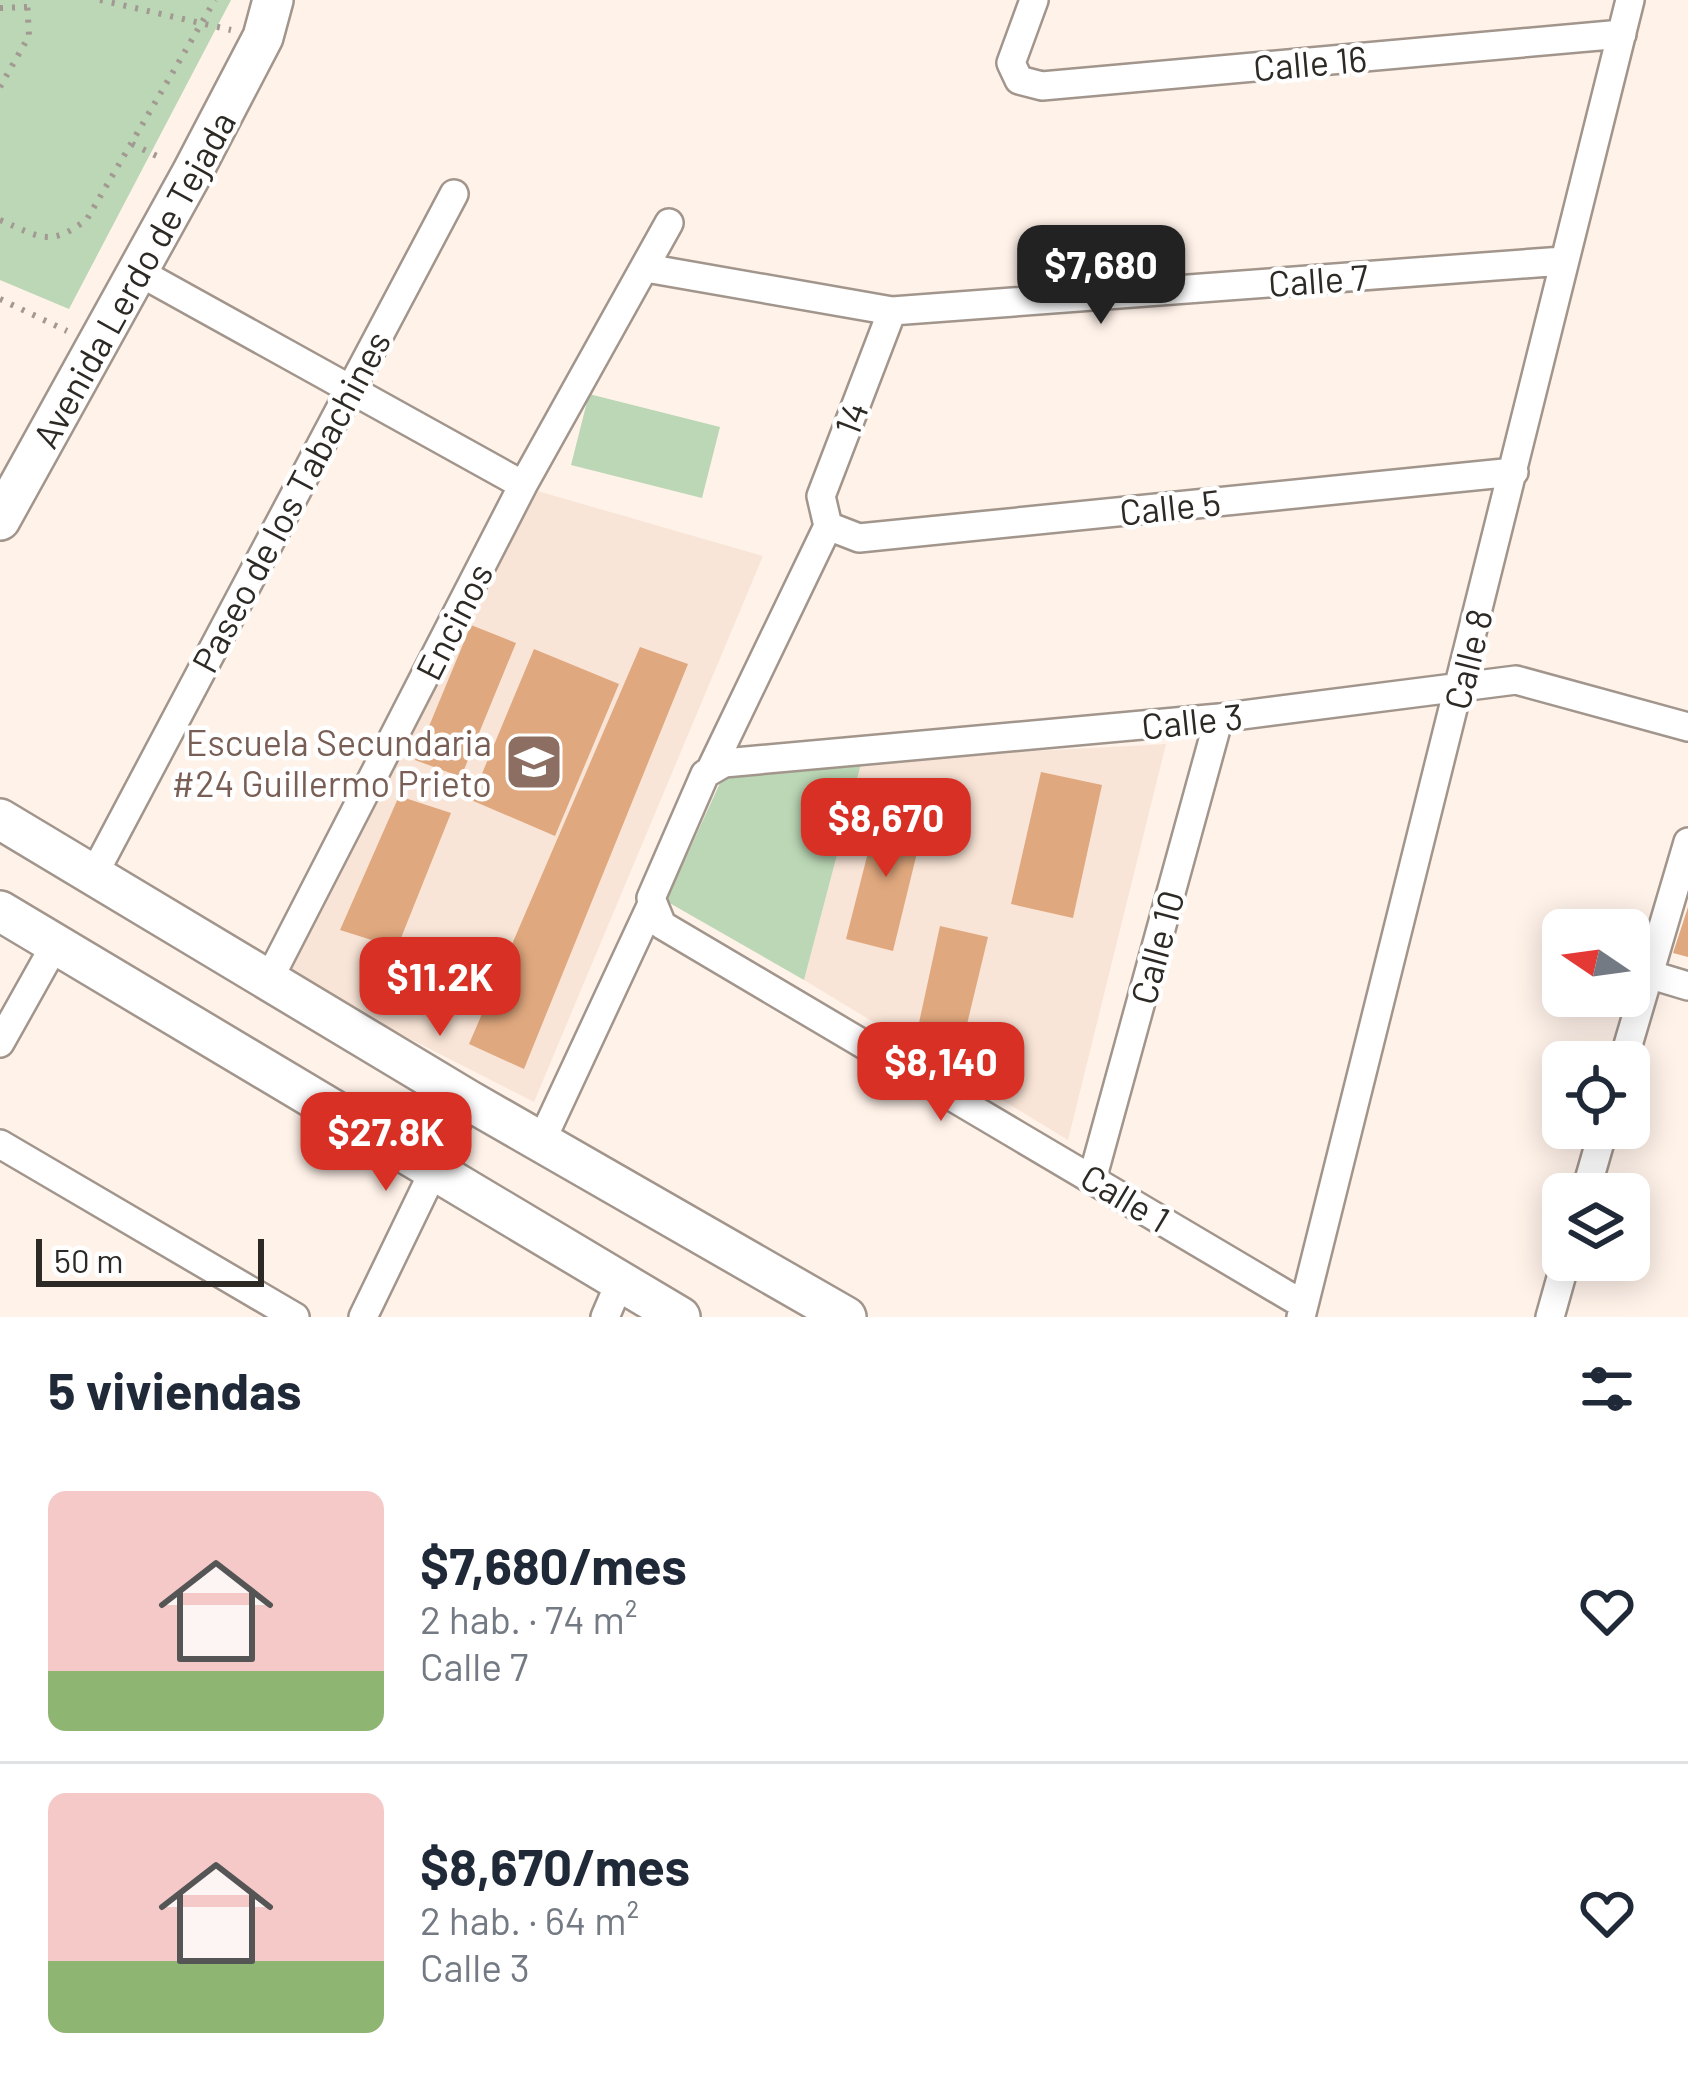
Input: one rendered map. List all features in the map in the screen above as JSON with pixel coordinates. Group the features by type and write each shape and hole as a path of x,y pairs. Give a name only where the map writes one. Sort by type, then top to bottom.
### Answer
{"street":[{"name":"Avenida Lerdo de Tejada","path":"0,520 140,272 268,18 304,0"},
{"name":"Calle 16","path":"1034,0 1011,63 1019,80 1042,86 1622,34"},
{"name":"Calle 8","path":"1302,1311 1630,0"},
{"name":"Paseo de los Tabachines","path":"95,872 454,194"},
{"name":"Encinos","path":"269,979 523,485 669,223"},
{"name":"Calle 7","path":"646,268 892,310 1563,261"},
{"path":"140,272 346,391 523,485"},
{"name":"14","path":"828,526 821,496 892,310"},
{"name":"Calle 5","path":"828,526 859,538 1514,472"},
{"path":"542,1142 705,777 828,526"},
{"name":"Calle 3","path":"705,777 724,763 1219,718 1516,680 1688,727"},
{"name":"Calle 10","path":"1093,1176 1219,718"},
{"path":"0,819 469,1100 846,1317"},
{"path":"1650,967 1688,842"},
{"name":"Calle 1","path":"651,902 662,925 1093,1176 1302,1311"},
{"path":"0,911 432,1170 612,1299 680,1317"},
{"path":"0,1042 56,943"},
{"path":"1650,975 1688,986"},
{"path":"363,1317 469,1100"},
{"path":"0,1144 295,1317"},
{"path":"1550,1317 1560,1281"}],"path":[{"path":"100,0 202,23 268,18"},
{"path":"0,220 45,239 64,237 87,219 215,0"},
{"path":"0,8 27,4 29,36 0,87"},
{"path":"0,298 97,346"}],"shaded area":[{"name":"Escuela Secundaria #24 Guillermo Prieto","path":"534,490 763,556 534,1102 375,1021 286,968"},
{"path":"1166,744 1068,1140 804,980 862,760"}],"green space":[{"path":"0,0 231,0 69,309 0,280"},
{"path":"589,394 720,427 702,498 571,465"},
{"path":"862,760 804,980 666,901 725,772"}],"building":[{"path":"471,625 516,643 461,777 415,760"},
{"path":"640,647 688,664 524,1069 469,1044"},
{"path":"534,649 619,684 555,836 471,800"},
{"path":"1041,772 1102,785 1073,918 1011,904"},
{"path":"399,796 451,813 397,948 340,930"},
{"path":"879,809 925,820 893,951 846,939"},
{"path":"1688,907 1688,957 1673,953"},
{"path":"940,926 988,937 962,1045 917,1032"}],"place":[{"name":"Escuela Secundaria #24 Guillermo Prieto","path":"534,762"}]}
